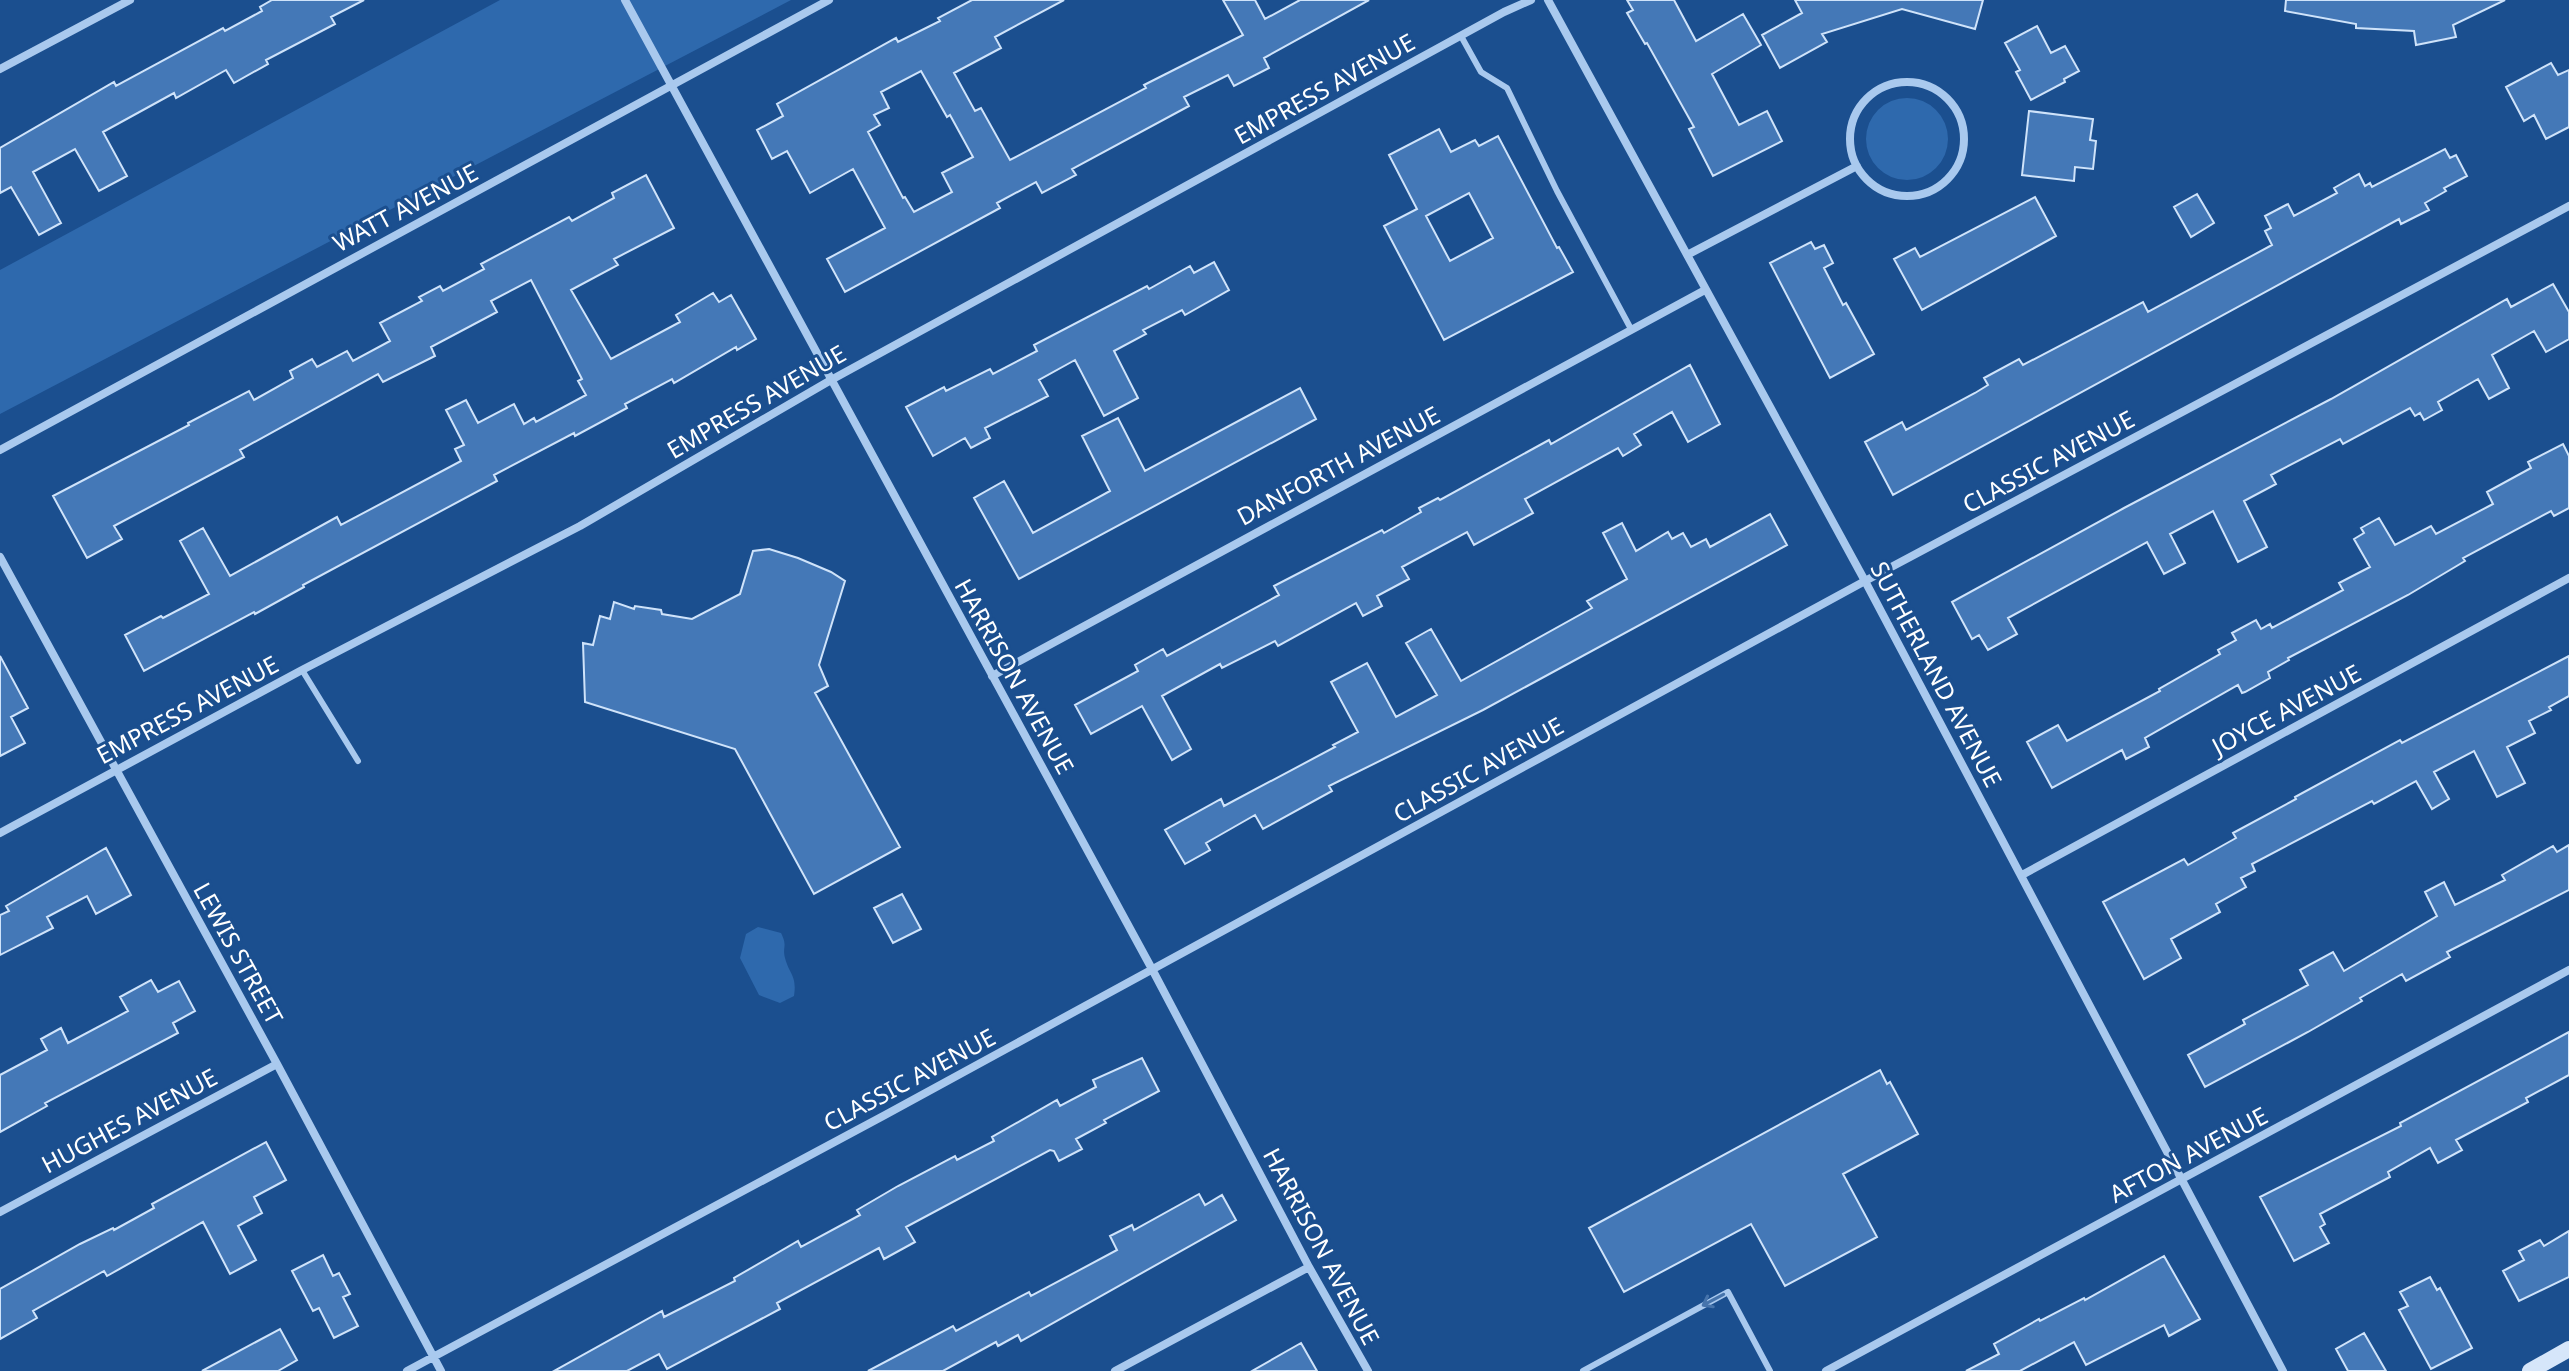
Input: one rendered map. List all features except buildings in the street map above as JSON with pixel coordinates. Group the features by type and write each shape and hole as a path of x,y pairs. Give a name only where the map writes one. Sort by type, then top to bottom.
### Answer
{"main road":[{"path":"2530,1371 2569,1349"}],"street":[{"path":"0,69 130,0"},
{"name":"HARRISON AVENUE","path":"625,0 1368,1371"},
{"name":"WATT AVENUE","path":"0,450 829,0"},
{"name":"EMPRESS AVENUE","path":"0,833 302,670 580,526 831,380 1531,0"},
{"name":"SUTHERLAND AVENUE","path":"1548,0 1865,581 2283,1371"},
{"path":"1900,82 1927,86 1950,101 1959,117 1964,136 1962,155 1953,172 1940,186 1904,196 1885,192 1869,182 1857,166 1851,149 1850,131 1856,113 1867,98 1882,88 1900,82"},
{"path":"1687,255 1857,166"},
{"name":"CLASSIC AVENUE","path":"407,1371 1865,581 2569,206"},
{"name":"DANFORTH AVENUE","path":"992,676 1705,290"},
{"name":"LEWIS STREET","path":"0,557 441,1371"},
{"name":"JOYCE AVENUE","path":"2022,875 2569,578"},
{"name":"AFTON AVENUE","path":"1826,1371 2569,970"},
{"name":"HUGHES AVENUE","path":"0,1212 277,1064"},
{"path":"1115,1371 1309,1267"}],"lane":[{"path":"1461,36 1481,72 1507,88 1557,191 1631,329"},
{"path":"302,670 358,761"},
{"path":"1583,1371 1728,1292 1770,1371"}],"shaded area":[{"path":"500,0 791,0 0,414 0,270"},
{"path":"1907,98 1923,101 1936,110 1945,123 1948,139 1945,155 1936,168 1923,177 1907,180 1891,177 1878,168 1869,155 1866,139 1869,123 1878,110 1891,101"},
{"path":"758,927 781,933 784,941 785,958 795,989 794,996 780,1003 759,995 740,958 746,934"}]}
